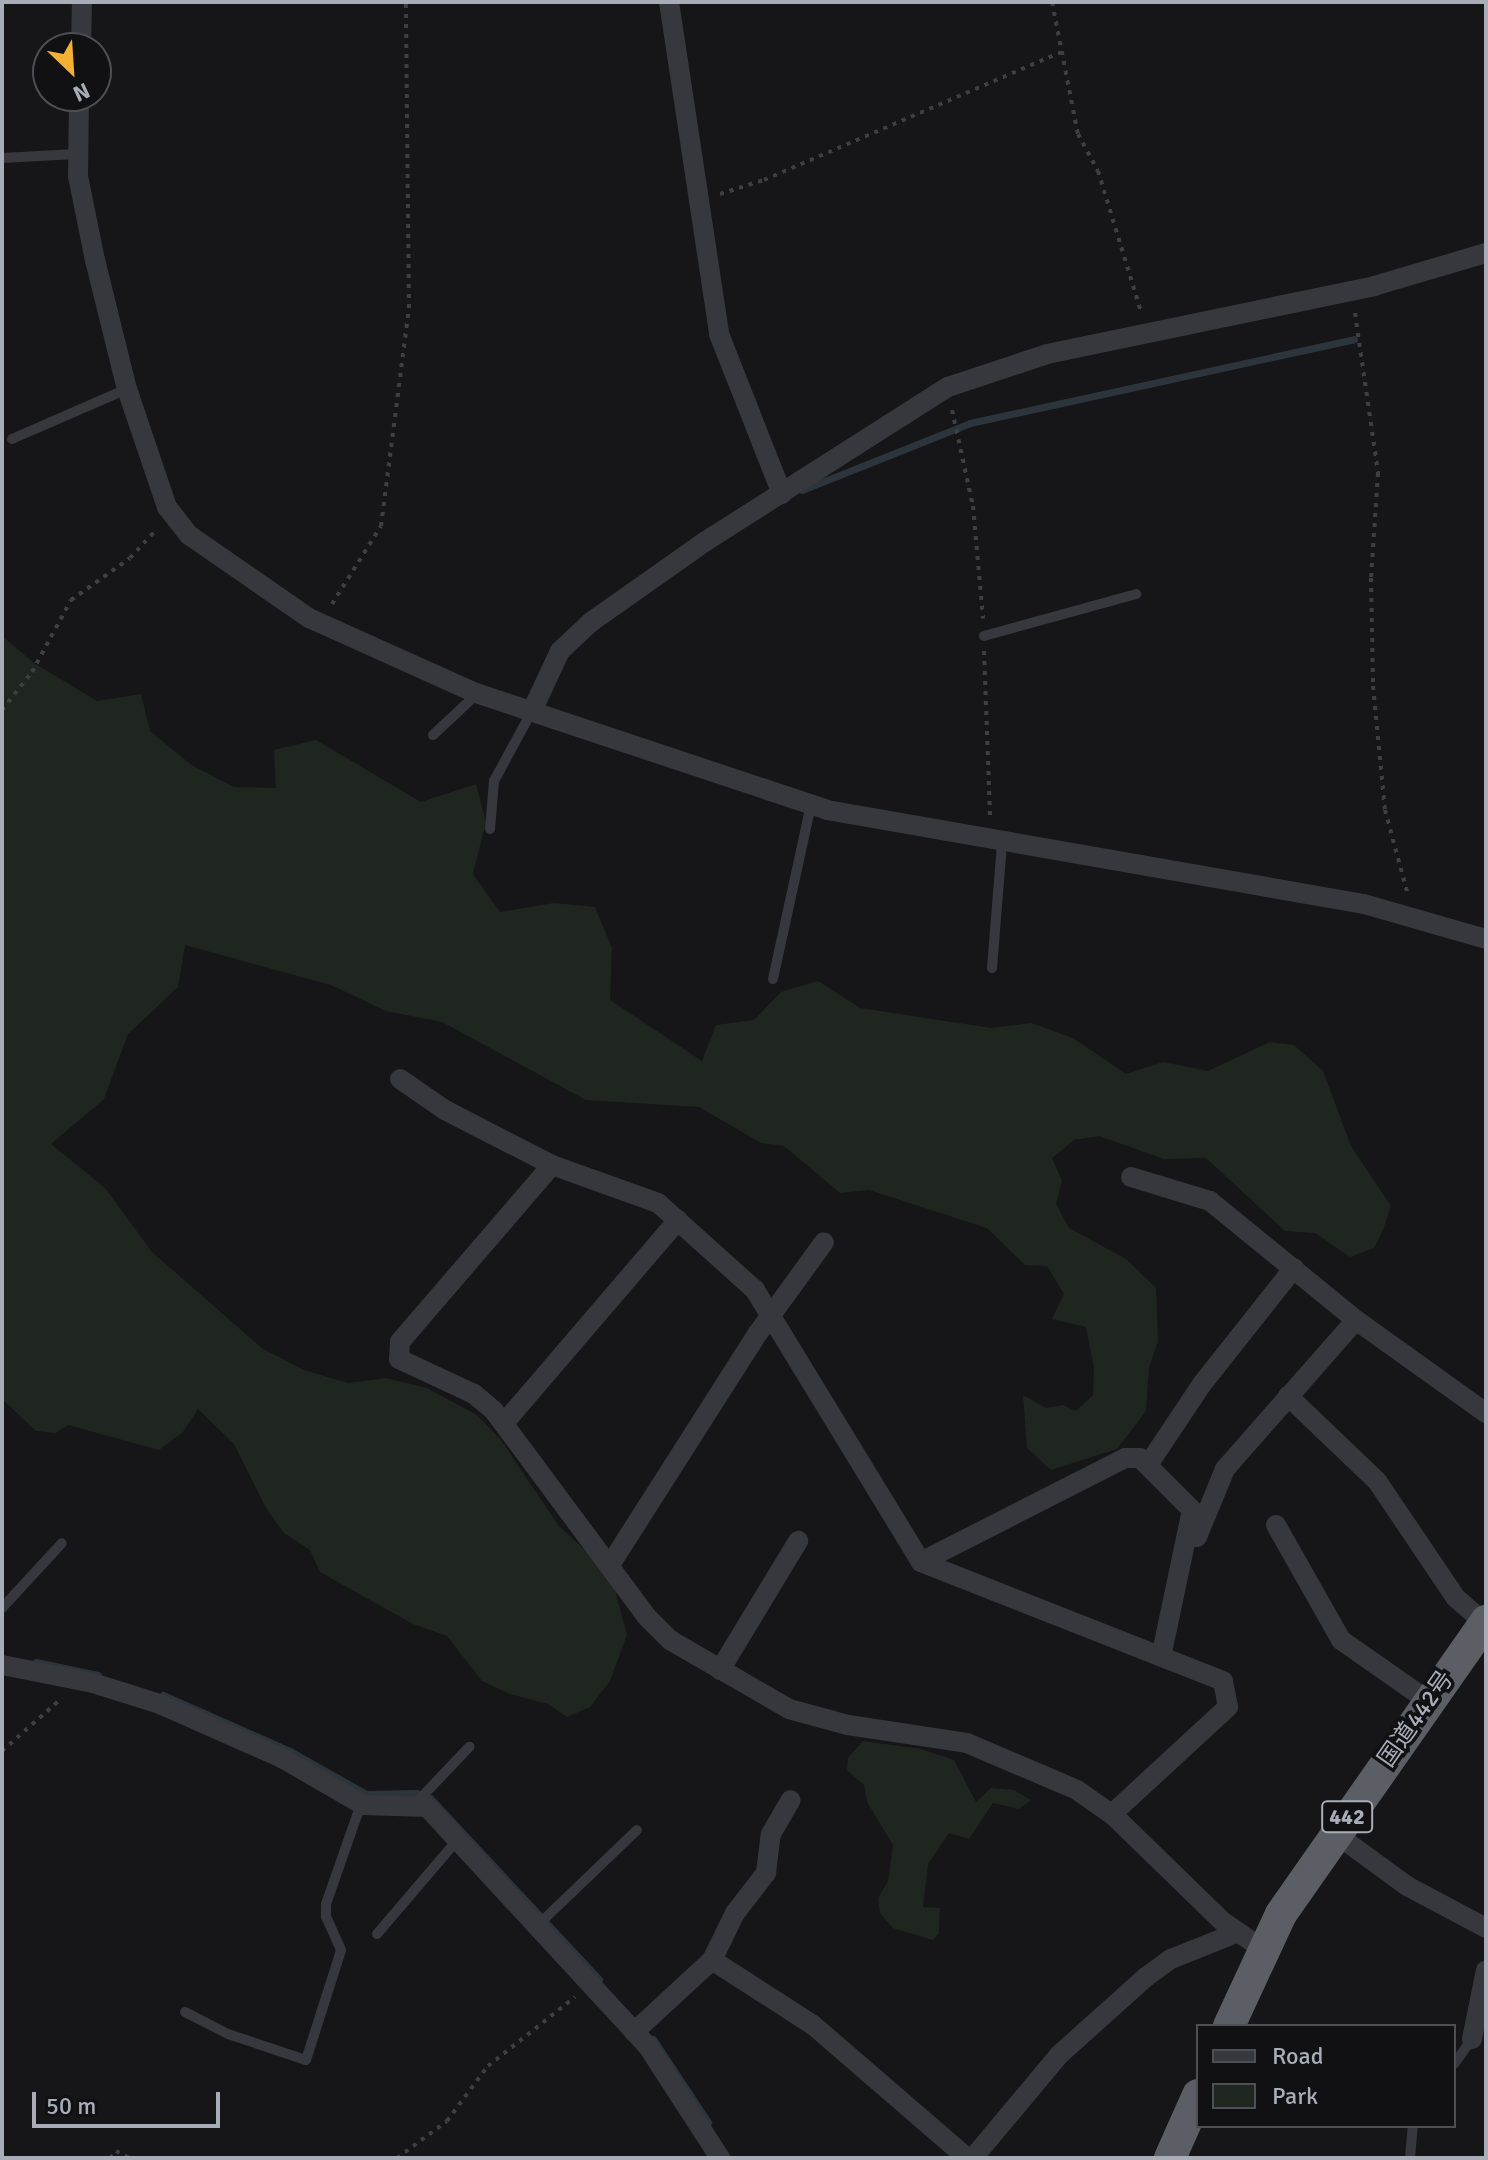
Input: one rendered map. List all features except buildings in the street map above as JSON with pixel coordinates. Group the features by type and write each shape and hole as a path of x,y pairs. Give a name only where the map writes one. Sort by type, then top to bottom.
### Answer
{"highway":[{"name":"国道442号","path":"1230,2024 1281,1914 1485,1622"},
{"path":"1170,2158 1196,2100"}],"street":[{"path":"81,32 82,2"},
{"path":"669,2 721,343 782,494"},
{"path":"78,112 77,154 95,260 127,389 171,514 189,535 320,623 478,693 811,804 996,842 1406,915 1465,929 1486,939"},
{"path":"532,711 553,662 578,633 662,570 948,387 1047,354 1352,291 1486,253"},
{"path":"1465,929 1486,924"},
{"path":"400,1079 445,1110 552,1165 643,1196 678,1220 755,1290 774,1315 921,1562 1223,1681 1228,1707 1112,1814"},
{"path":"552,1165 396,1348 405,1365 474,1394 505,1422 660,1632 720,1670 805,1715 948,1738 1005,1757 1077,1790 1112,1814 1236,1933 1264,1950"},
{"path":"1131,1177 1210,1201 1356,1320 1486,1413"},
{"path":"505,1422 678,1220"},
{"path":"610,1565 824,1242"},
{"path":"1148,1465 1202,1384 1294,1268"},
{"path":"1186,1550 1195,1544 1225,1469 1356,1320"},
{"path":"1288,1396 1387,1493 1456,1598 1485,1622"},
{"path":"921,1562 1125,1458 1140,1458 1190,1504 1186,1550 1161,1657"},
{"path":"1276,1525 1341,1640 1428,1701"},
{"path":"720,1670 798,1541"},
{"path":"2,1665 71,1678 187,1715 282,1758 361,1804 413,1805 436,1814 634,2032 670,2077 720,2158"},
{"path":"634,2032 712,1960 735,1913 766,1873 771,1834 791,1800"},
{"path":"1336,1834 1407,1886 1484,1923"},
{"path":"973,2158 1059,2055 1146,1977 1171,1959 1236,1933"},
{"path":"712,1960 813,2025 967,2158"},
{"path":"1472,2039 1486,1970"}],"lane":[{"path":"2,158 77,154"},
{"path":"12,439 127,389"},
{"path":"984,636 1136,594"},
{"path":"433,735 478,693"},
{"path":"490,829 494,781 532,711"},
{"path":"773,979 811,804"},
{"path":"992,968 996,842"},
{"path":"2,1608 62,1543"},
{"path":"413,1805 469,1747"},
{"path":"185,2012 228,2034 306,2060 341,1950 326,1917 326,1904 361,1804"},
{"path":"538,1925 637,1830"},
{"path":"377,1934 458,1839"},
{"path":"1456,2061 1472,2039"},
{"path":"1410,2158 1413,2128"}],"path":[{"path":"320,623 383,516 410,292 406,2"},
{"path":"1052,2 1078,134 1098,171 1147,333"},
{"path":"701,200 764,180 1061,52"},
{"path":"1352,291 1378,473 1371,578 1373,686 1385,810 1406,882 1406,915"},
{"path":"948,387 973,506 996,842"},
{"path":"2,710 32,672 71,600 130,558 171,514"},
{"path":"2,1751 54,1708 71,1678"},
{"path":"2,1852 2,1871"},
{"path":"397,2158 447,2121 488,2066 589,1985"},
{"path":"110,2158 116,2151 129,2158"}],"green space":[{"path":"2,636 34,663 97,701 141,694 150,731 193,766 234,787 276,788 274,750 316,740 421,802 476,784 486,822 473,874 500,912 554,903 595,907 612,948 610,1000 702,1061 716,1025 754,1020 781,992 818,981 860,1008 991,1028 1031,1023 1073,1038 1126,1074 1163,1062 1208,1071 1270,1042 1294,1045 1323,1071 1351,1146 1391,1206 1383,1230 1374,1248 1350,1257 1315,1233 1285,1231 1206,1158 1164,1159 1099,1136 1074,1140 1052,1158 1062,1181 1056,1204 1069,1228 1126,1259 1156,1288 1158,1341 1149,1368 1146,1411 1117,1449 1051,1470 1027,1448 1023,1395 1046,1408 1063,1405 1076,1411 1093,1395 1094,1368 1086,1327 1052,1319 1064,1294 1047,1266 1025,1265 987,1228 869,1190 840,1193 784,1146 761,1143 699,1107 586,1100 442,1022 386,1011 331,985 185,945 178,987 128,1034 104,1099 51,1144 105,1188 152,1252 263,1349 304,1370 348,1383 386,1378 427,1388 477,1415 501,1440 559,1526 586,1551 615,1590 627,1635 610,1681 590,1707 567,1717 548,1704 510,1694 482,1681 447,1636 413,1624 320,1572 310,1550 284,1533 266,1508 234,1444 198,1409 183,1432 159,1450 68,1425 55,1433 36,1431 2,1399"},
{"path":"863,1741 921,1749 954,1760 976,1802 991,1788 1014,1790 1031,1800 1019,1809 993,1803 969,1839 949,1833 928,1864 923,1907 940,1908 939,1933 933,1940 893,1928 880,1913 878,1898 888,1881 893,1845 867,1802 864,1785 847,1770 848,1758"}],"waterway":[{"path":"802,490 970,423 1354,339"},
{"path":"36,1662 98,1675"},
{"path":"163,1695 290,1751 366,1794 416,1793 430,1798 599,1979"},
{"path":"653,2039 708,2122"}]}
